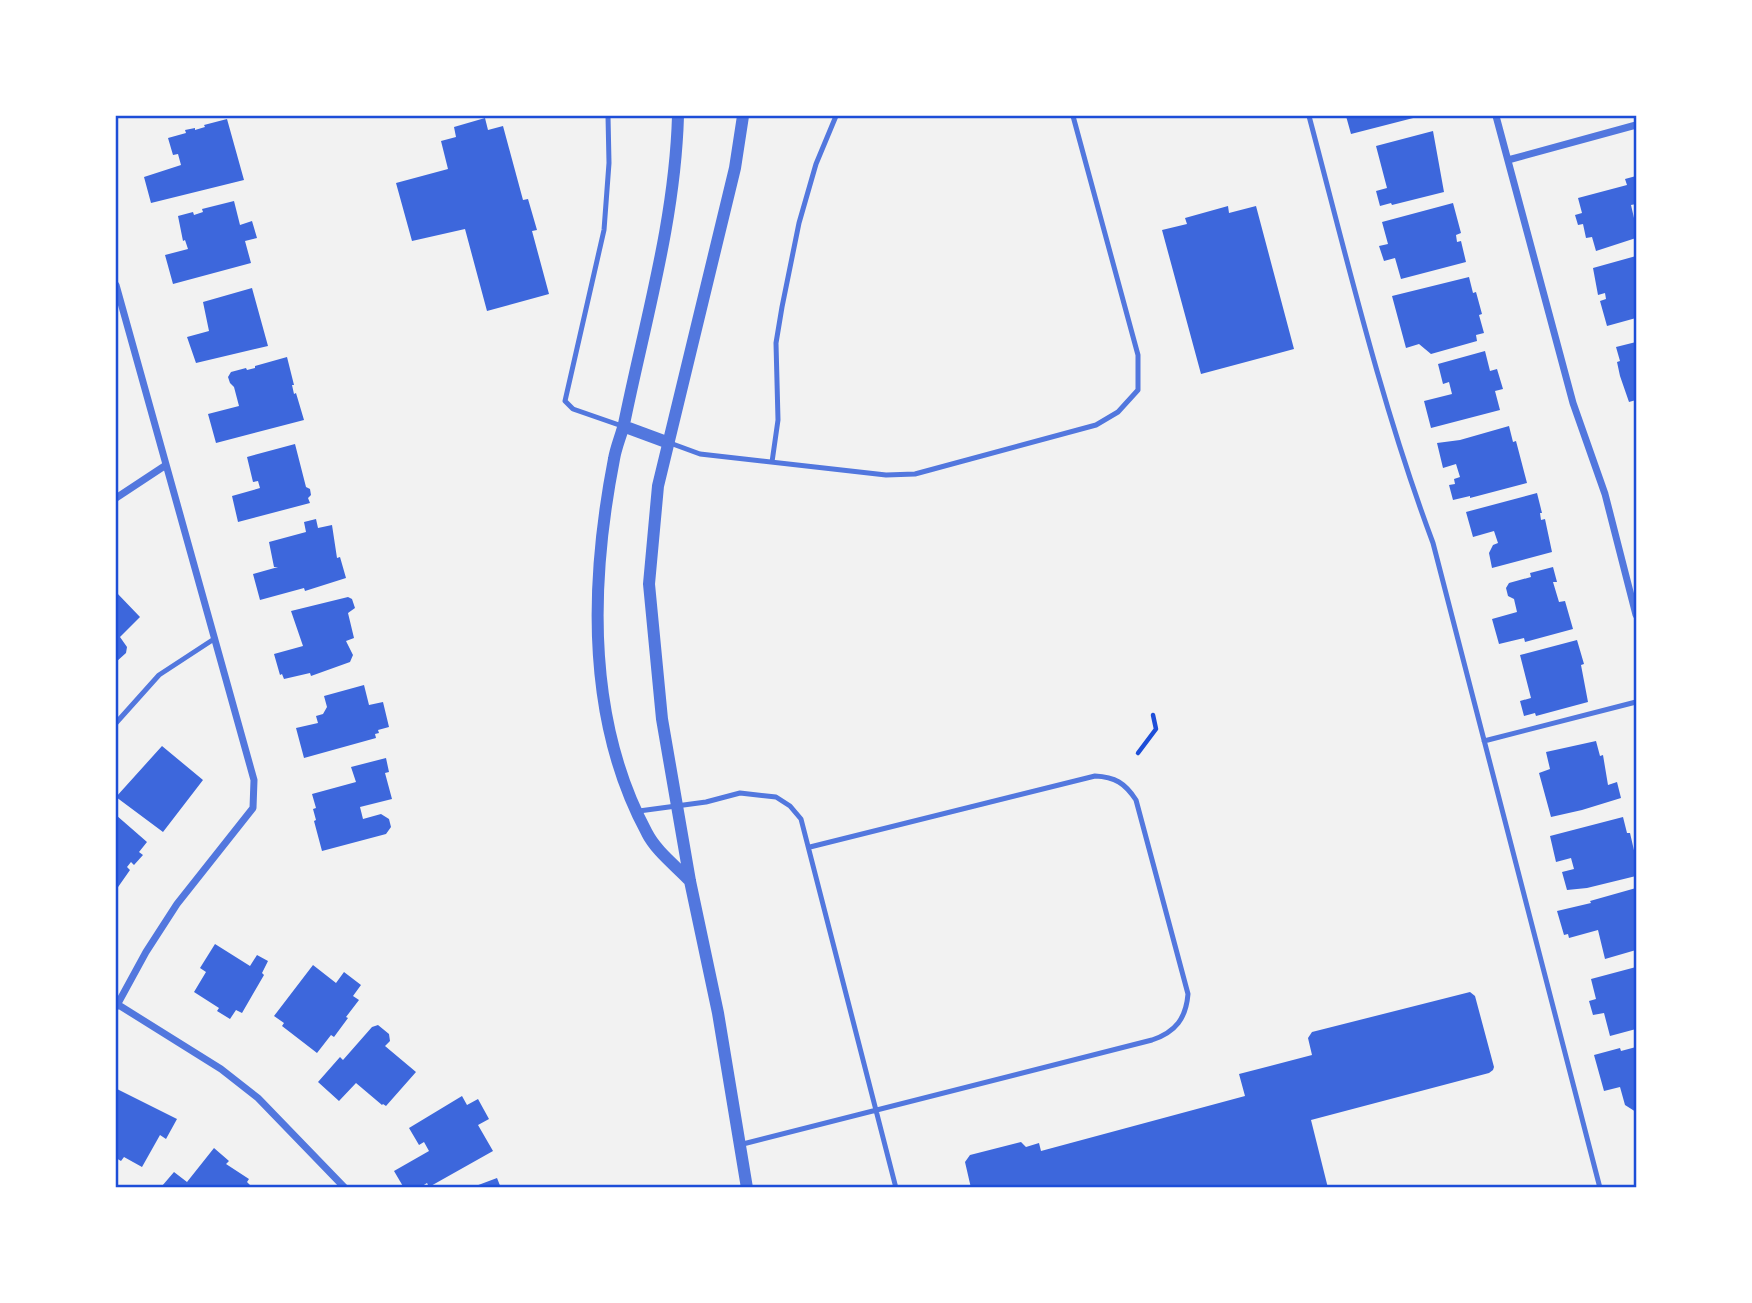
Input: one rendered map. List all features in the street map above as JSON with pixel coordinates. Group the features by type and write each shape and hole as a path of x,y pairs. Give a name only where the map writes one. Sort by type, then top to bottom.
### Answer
{"street":[{"path":"678,116 674,181 658,276 614,457 606,512 597,623 601,679 610,734 627,787 648,836 690,881"},
{"path":"744,116 735,168 658,486 649,584 662,719 690,881 718,1013 747,1188"},
{"path":"1496,116 1573,403 1605,494 1636,615"},
{"path":"1508,160 1636,125"},
{"path":"116,285 254,780 253,808 177,904 116,1005 221,1069 258,1098 345,1188"},
{"path":"623,426 669,443"},
{"path":"116,498 166,465"}],"lane":[{"path":"608,116 609,163 604,230 565,401 573,409 623,426"},
{"path":"772,462 778,420 776,343 782,307 799,222 816,164 836,116"},
{"path":"669,443 700,454 886,475 915,474 1096,425 1118,412 1138,390 1138,355 1073,116"},
{"path":"1309,116 1392,423 1433,543 1600,1188"},
{"path":"116,723 159,676 214,639"},
{"path":"1484,741 1636,702"},
{"path":"739,1145 1164,1036 1175,1029 1187,1007 1188,994 1136,800 1129,789 1119,781 1095,776 810,847"},
{"path":"637,811 706,802 740,793 776,797 790,806 801,819 896,1188"}],"path":[{"path":"1138,753 1156,729 1153,715"}],"building":[{"path":"1346,116 1421,116 1351,134"},
{"path":"485,118 488,130 503,126 523,200 528,199 537,230 532,231 549,294 487,311 465,229 412,241 396,183 448,169 441,141 456,137 454,127"},
{"path":"227,119 244,180 151,203 144,177 181,165 178,154 173,155 168,138 186,133 185,130 195,130"},
{"path":"1433,131 1444,192 1380,206 1376,191 1387,188 1376,146"},
{"path":"1636,176 1636,204 1631,205 1636,218 1636,238 1596,251 1592,237 1586,238 1583,224 1578,225 1575,215 1582,213 1578,198 1627,185 1625,179"},
{"path":"234,201 240,225 252,221 257,238 245,241 251,263 173,284 165,255 188,249 185,240 183,241 178,216 193,212 194,215 203,212 202,209"},
{"path":"1453,203 1461,233 1456,235 1457,242 1461,241 1466,262 1401,279 1395,258 1384,261 1379,246 1388,244 1382,222"},
{"path":"1228,206 1229,213 1256,206 1294,349 1201,374 1162,230 1187,224 1185,218"},
{"path":"1636,256 1636,318 1607,326 1600,301 1606,299 1605,293 1598,295 1593,268"},
{"path":"1469,277 1482,314 1479,315 1484,333 1476,335 1477,341 1431,354 1419,344 1406,348 1392,296"},
{"path":"252,288 268,346 196,363 187,337 209,331 203,302"},
{"path":"1636,342 1636,400 1629,402 1620,376 1616,347"},
{"path":"1485,351 1490,371 1497,369 1503,389 1495,391 1500,410 1431,428 1424,401 1452,394 1449,382 1443,384 1438,364"},
{"path":"287,357 294,394 296,393 304,420 216,443 208,414 239,406 228,377 231,372 255,368"},
{"path":"1509,426 1513,442 1516,441 1527,483 1453,500 1449,485 1455,484 1454,479 1460,477 1456,464 1443,468 1437,443 1460,440"},
{"path":"295,444 306,487 310,489 310,503 238,522 232,496 260,488 258,481 253,482 247,457"},
{"path":"1537,493 1541,520 1545,519 1552,552 1492,568 1489,553 1493,545 1498,543 1494,531 1473,537 1466,512"},
{"path":"316,519 318,528 332,525 337,558 340,557 346,578 305,591 304,588 260,600 253,574 278,567 274,567 269,542 306,532 304,522"},
{"path":"1553,567 1557,582 1553,582 1559,602 1565,601 1573,629 1525,642 1524,638 1499,644 1492,619 1517,612 1514,599 1508,596 1506,588 1509,583 1531,577 1530,573"},
{"path":"116,592 140,617 120,637 127,647 126,653 116,662"},
{"path":"348,597 352,599 355,608 348,613 354,638 346,641 353,655 350,662 311,676 310,673 284,679 282,674 280,675 274,654 303,646 291,611"},
{"path":"1577,640 1584,664 1581,665 1588,702 1536,716 1535,713 1524,716 1520,701 1531,698 1520,655"},
{"path":"364,685 369,705 383,702 389,727 378,730 376,738 304,758 296,728 318,723 316,716 323,714 327,707 324,696"},
{"path":"1596,741 1600,756 1603,755 1608,785 1617,782 1621,798 1551,817 1539,773 1550,769 1546,752"},
{"path":"162,746 203,780 163,832 116,797"},
{"path":"386,758 389,772 385,773 392,799 360,807 363,819 381,814 389,819 391,827 386,834 322,851 314,821 313,809 316,808 312,794 356,782 351,767"},
{"path":"116,815 147,842 139,852 143,855 134,865 131,862 127,867 130,870 116,890"},
{"path":"1623,817 1636,859 1636,876 1567,890 1562,872 1574,869 1571,858 1556,862 1550,836"},
{"path":"1636,888 1636,950 1605,959 1598,930 1569,938 1568,934 1564,935 1557,911"},
{"path":"215,944 250,966 257,955 268,961 262,973 264,975 242,1013 236,1010 230,1019 217,1011 219,1008 194,992 206,972 200,968"},
{"path":"313,965 336,983 344,972 361,985 353,996 359,1000 346,1017 348,1018 334,1037 331,1035 317,1053 282,1026 284,1023 274,1016"},
{"path":"1636,967 1636,1029 1610,1036 1604,1013 1593,1015 1589,1001 1596,999 1591,979"},
{"path":"1470,992 1475,996 1493,1070 1311,1120 1328,1188 971,1188 965,1162 970,1155 1021,1142 1026,1147 1039,1143 1041,1151 1245,1096 1239,1074 1312,1055 1308,1038 1312,1032"},
{"path":"378,1025 389,1034 390,1041 385,1046 416,1072 386,1106 356,1083 339,1101 318,1082 340,1057 343,1060 372,1027"},
{"path":"1636,1047 1636,1112 1625,1105 1620,1087 1604,1091 1594,1055"},
{"path":"117,1089 177,1119 166,1139 160,1135 142,1167 124,1157 121,1161 116,1158"},
{"path":"462,1096 467,1105 478,1099 489,1119 478,1125 493,1151 429,1187 427,1183 419,1188 404,1188 394,1171 429,1151 424,1142 419,1145 409,1128"},
{"path":"214,1148 229,1161 226,1164 249,1179 247,1182 253,1188 162,1186 174,1172 187,1182"},
{"path":"497,1178 501,1188 473,1188 473,1187"}]}
